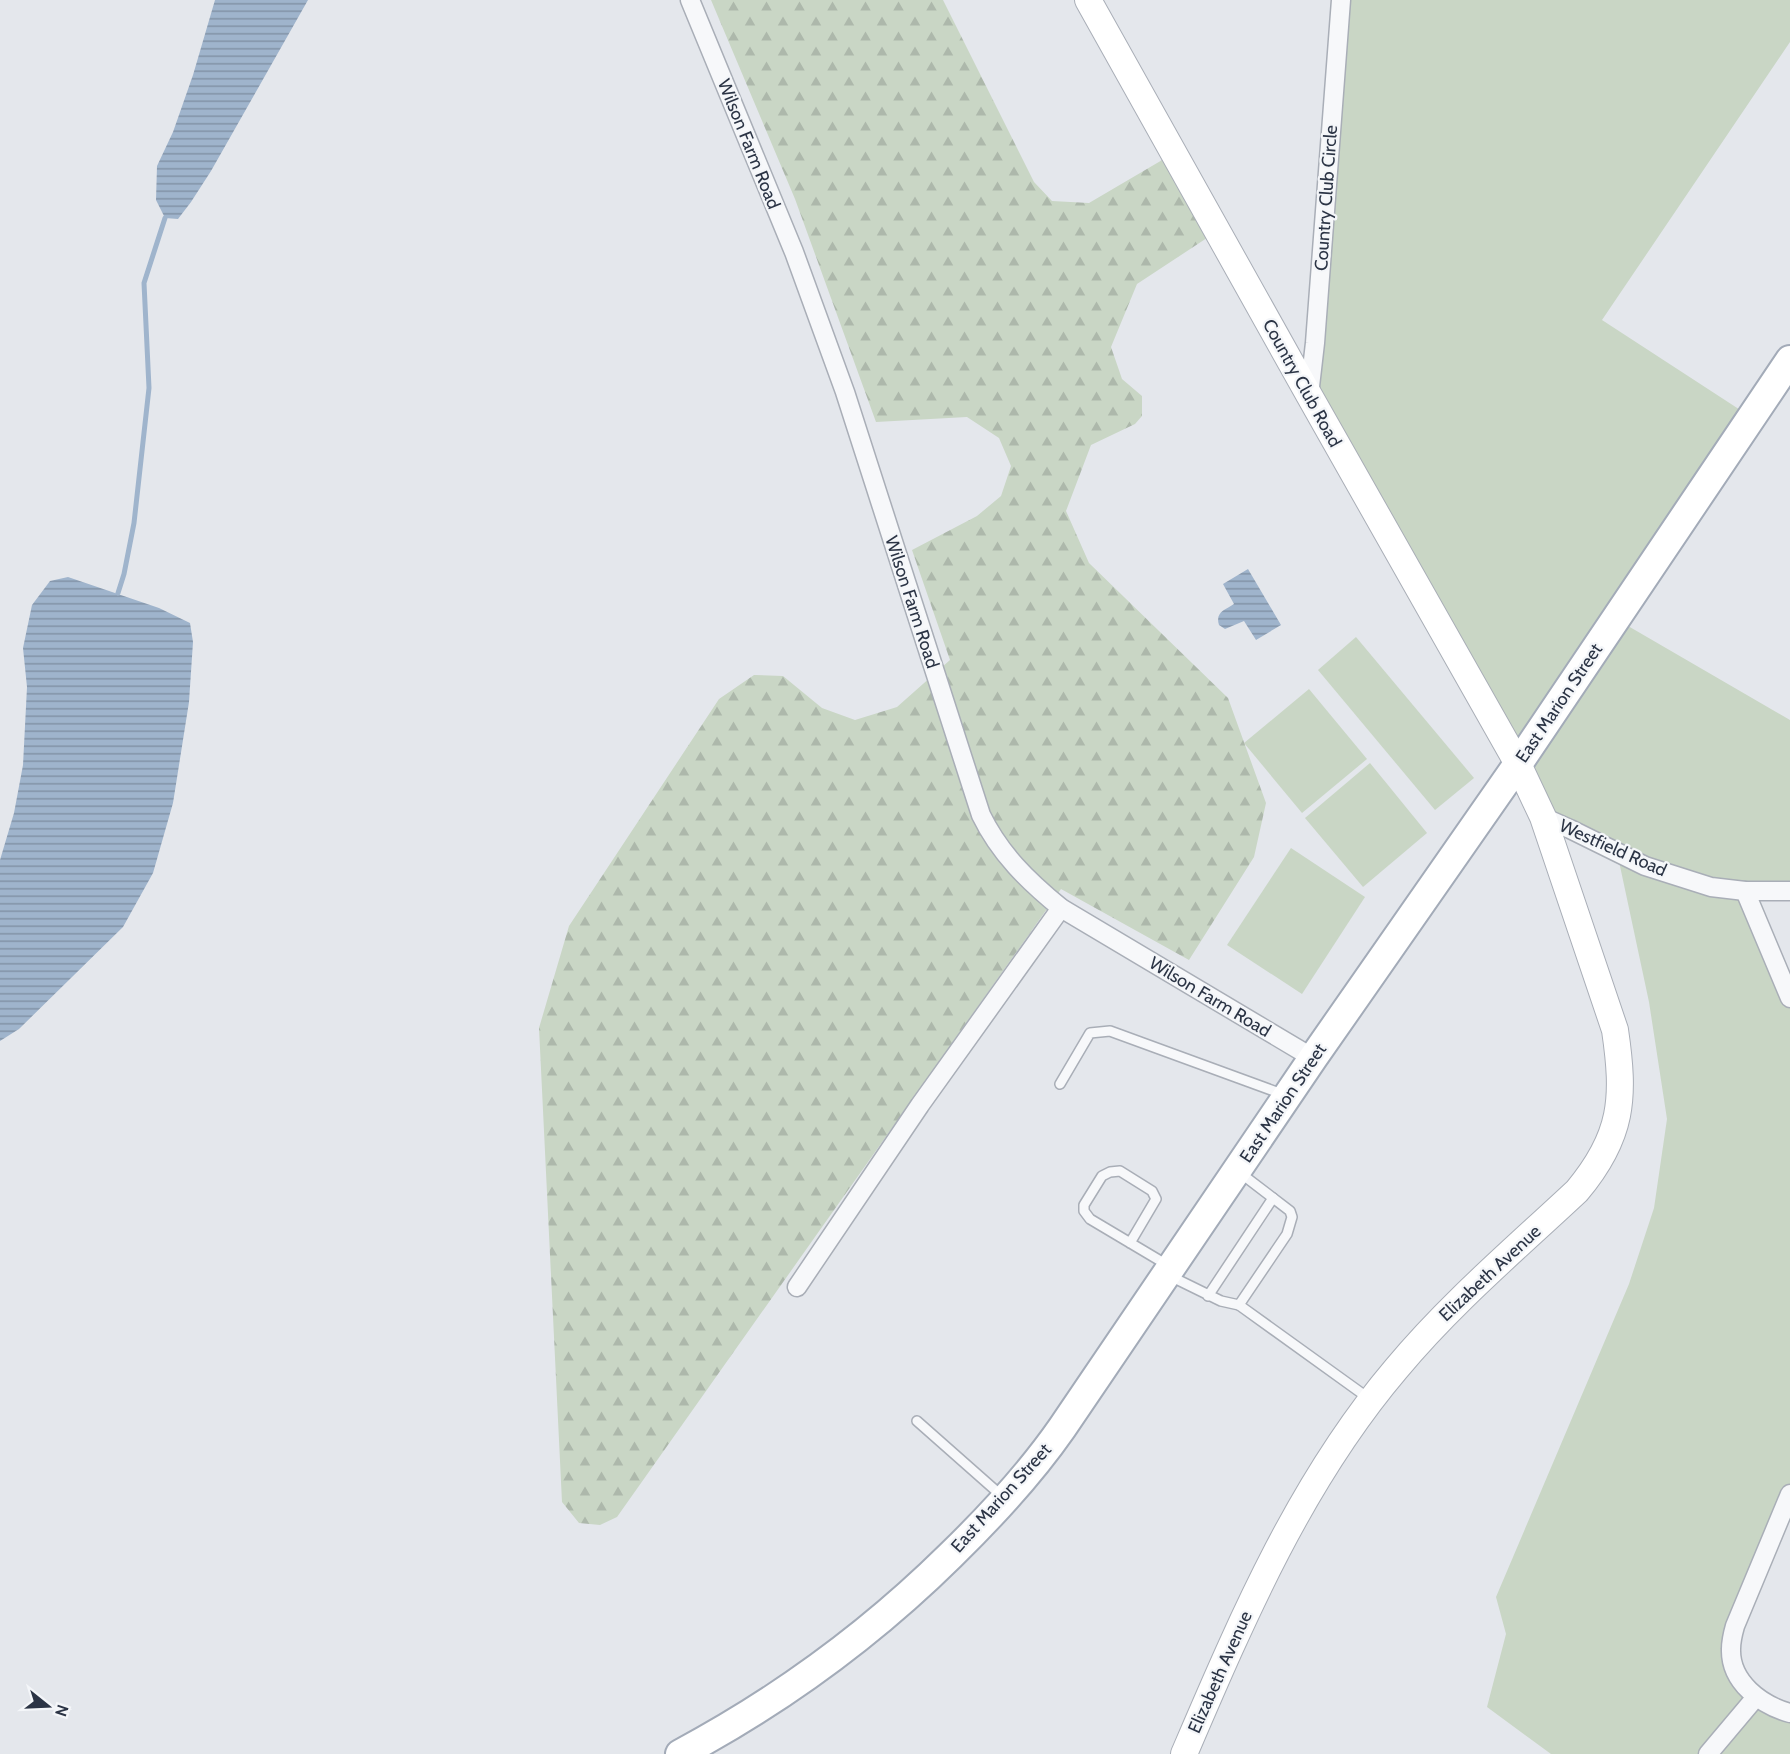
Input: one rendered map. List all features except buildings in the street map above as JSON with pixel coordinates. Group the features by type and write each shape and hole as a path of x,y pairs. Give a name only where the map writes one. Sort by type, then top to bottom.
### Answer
{"main road":[{"name":"East Marion Street","path":"680,1754 779,1697 868,1631 911,1594 987,1520 1058,1434 1313,1058 1518,764 1790,360"}],"street":[{"name":"Wilson Farm Road","path":"690,0 794,252 845,392 981,815 992,837 1032,884 1061,908 1313,1058"},
{"name":"Country Club Road","path":"1088,0 1518,764"},
{"name":"Country Club Circle","path":"1309,395 1341,0"},
{"name":"Elizabeth Avenue","path":"1184,1754 1227,1655 1290,1523 1345,1436 1394,1371 1436,1323 1577,1191 1593,1172 1606,1150 1616,1123 1621,1091 1616,1030 1543,818 1518,764"},
{"name":"Westfield Road","path":"1543,818 1645,866 1711,887 1745,891 1790,891"},
{"path":"1745,891 1790,998"},
{"path":"797,1287 920,1105 1061,908"},
{"path":"1790,1494 1735,1626 1731,1649 1733,1666 1740,1680 1756,1697 1790,1713"},
{"path":"1708,1754 1756,1697"}],"lane":[{"path":"1060,1084 1089,1033 1110,1031 1288,1095"},
{"path":"1237,1170 1290,1211 1292,1217 1287,1234 1239,1305"},
{"path":"1130,1243 1156,1199 1152,1191 1120,1171 1110,1172 1102,1176 1084,1205 1084,1211 1090,1219 1208,1296 1239,1305 1372,1400"},
{"path":"1208,1296 1273,1198"},
{"path":"917,1420 1005,1499"}],"green space":[{"path":"711,0 943,0 1034,182 1052,201 1089,203 1169,156 1213,234 1137,284 1111,347 1122,379 1142,396 1142,416 1135,424 1091,445 1066,511 1089,563 1228,698 1266,803 1254,857 1189,960 1061,889 617,1517 600,1525 579,1523 562,1502 539,1028 569,926 719,699 754,675 783,676 822,708 855,720 897,707 950,660 912,550 977,516 1001,496 1011,466 999,438 967,417 876,422 795,199"},
{"path":"1341,0 1790,0 1790,42 1602,320 1751,417 1616,619 1790,720 1790,891 1746,891 1790,998 1790,1494 1735,1626 1733,1666 1790,1713 1790,1754 1551,1754 1487,1707 1506,1634 1496,1597 1629,1284 1654,1208 1667,1119 1649,1002 1617,852 1543,817 1309,395"},
{"path":"1356,637 1474,778 1435,810 1318,670"},
{"path":"1309,689 1367,759 1302,813 1244,743"},
{"path":"1370,763 1427,833 1363,887 1305,818"},
{"path":"1291,848 1365,897 1302,994 1227,945"}],"water":[{"path":"215,0 308,0 191,202 178,219 165,218 156,200 157,166 173,132 193,75"},
{"path":"1248,569 1281,625 1256,640 1244,621 1225,629 1219,625 1218,621 1220,614 1234,604 1223,584"},
{"path":"68,577 159,608 190,623 193,642 189,702 173,803 153,873 123,927 19,1029 0,1041 0,860 14,813 23,765 27,687 23,648 32,605 50,581"}],"waterway":[{"path":"118,593 134,523 149,388 144,283 165,218"}]}
